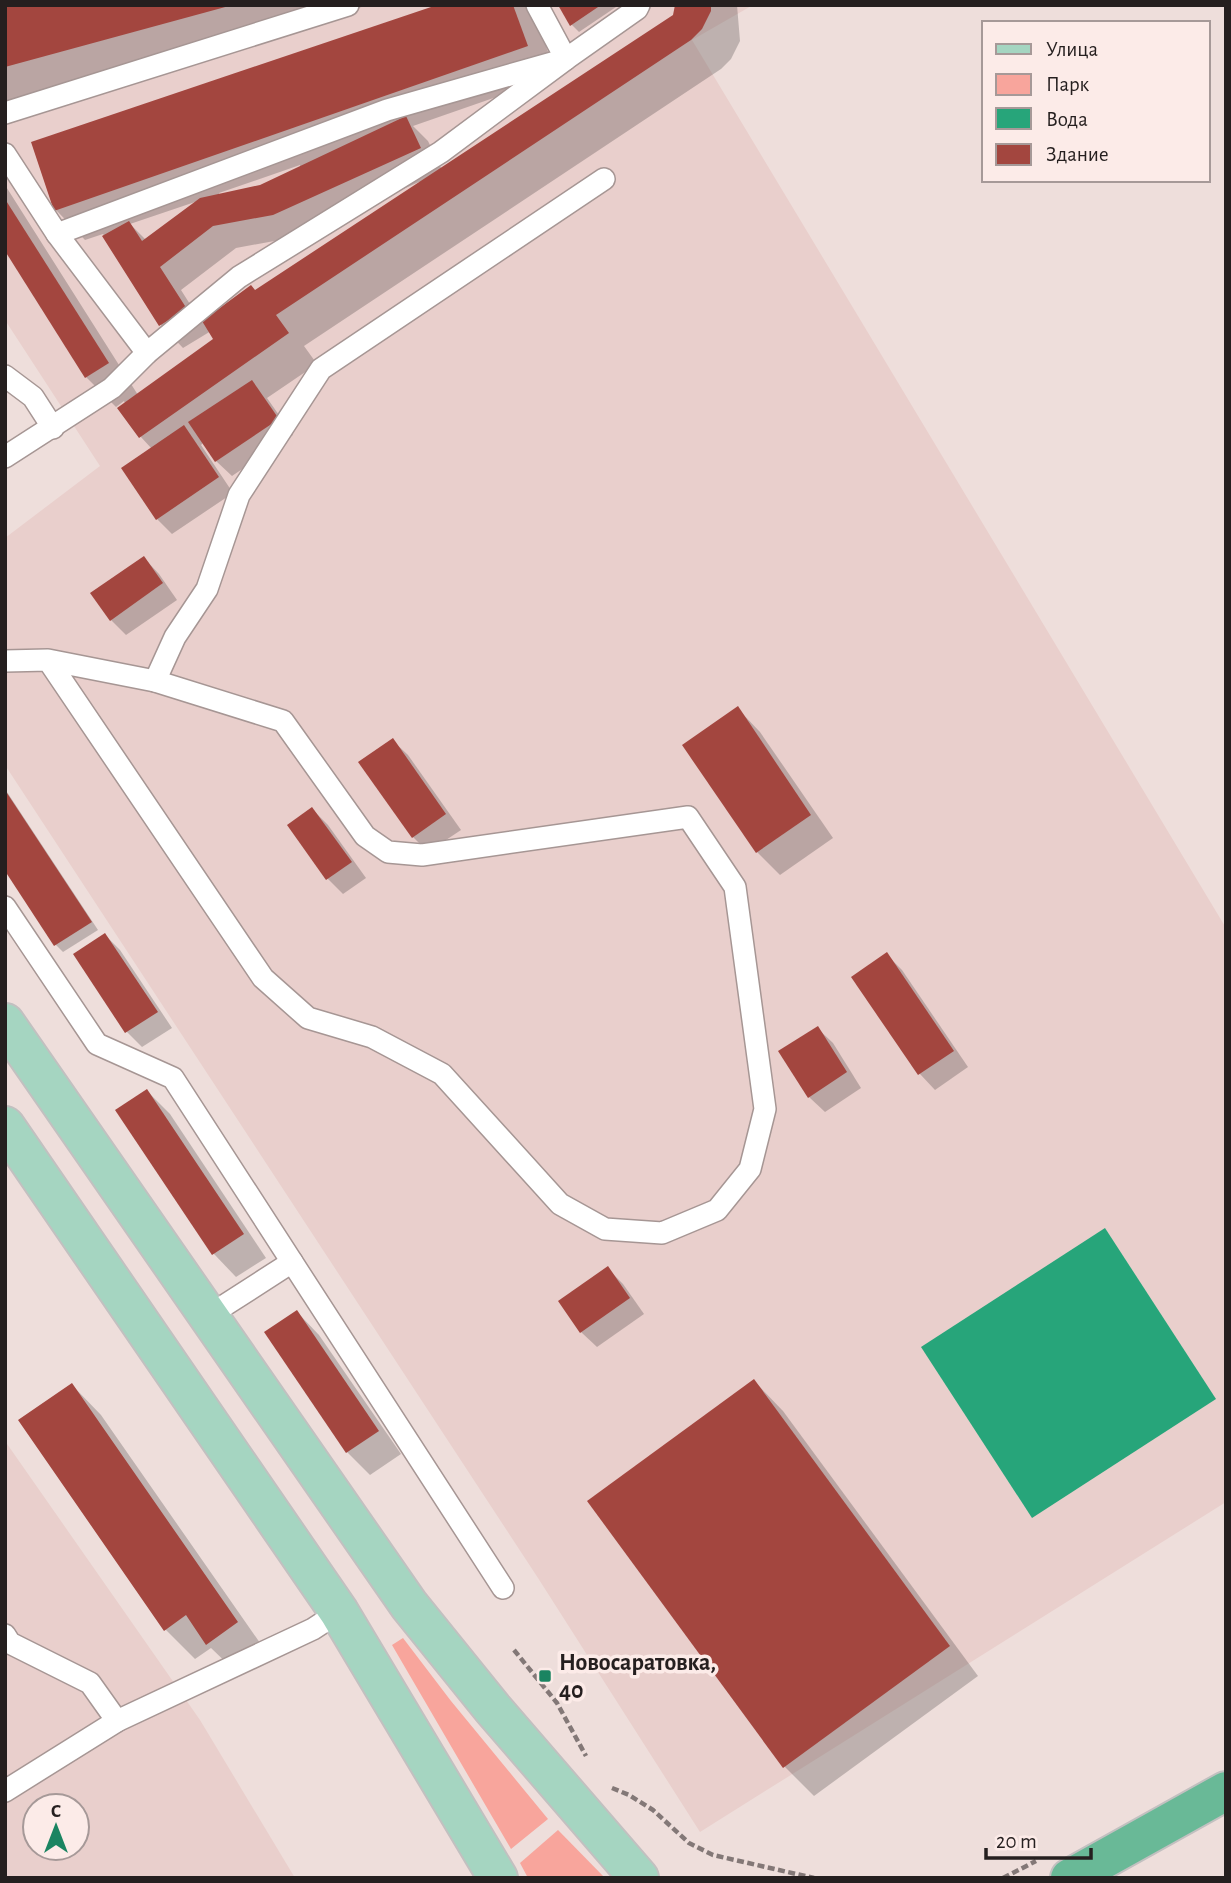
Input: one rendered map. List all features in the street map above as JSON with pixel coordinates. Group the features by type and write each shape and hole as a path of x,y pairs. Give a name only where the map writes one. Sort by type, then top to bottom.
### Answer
{"highway":[{"path":"1070,1878 1226,1791"}],"main road":[{"path":"5,1023 409,1605 493,1709 639,1878"},
{"path":"5,1126 339,1612 498,1878"}],"lane":[{"path":"5,113 348,5"},
{"path":"537,5 566,59"},
{"path":"5,457 112,388 147,353 239,277 441,152 639,5"},
{"path":"57,234 387,110 566,59"},
{"path":"5,154 57,234 147,353"},
{"path":"155,681 175,637 207,589 239,495 321,369 604,179"},
{"path":"5,376 33,397 53,428"},
{"path":"5,661 48,660 155,681 283,721 365,836 388,852 422,855 688,817 735,887 765,1109 750,1168 717,1210 662,1233 605,1229 561,1204 442,1074 372,1037 308,1018 263,978 48,660"},
{"path":"5,907 97,1044 173,1078 503,1588"},
{"path":"208,1316 292,1262"},
{"path":"5,1791 117,1721 313,1629 339,1612"},
{"path":"5,1635 10,1643 90,1683 117,1721"}],"path":[{"path":"514,1650 557,1703 589,1761"},
{"path":"601,1784 629,1795 653,1810 689,1843 713,1855 814,1878"}],"shaded area":[{"path":"5,5 753,5 692,40 1226,928 1226,1502 700,1832 538,1578 5,765 5,538 100,466 5,320"},
{"path":"5,1441 200,1720 295,1878 5,1878"}],"green space":[{"path":"403,1638 548,1819 511,1849 392,1645"},
{"path":"558,1830 605,1878 528,1878 520,1863"}],"water":[{"path":"1105,1228 1216,1399 1032,1518 921,1347"}],"building":[{"path":"5,5 228,5 229,6 5,67"},
{"path":"437,5 513,5 528,46 54,211 31,142"},
{"path":"558,5 601,5 570,26"},
{"path":"675,5 711,5 711,11 702,29 691,40 276,315 289,333 139,438 117,408 213,339 202,321 251,285 255,290 673,15"},
{"path":"406,116 421,148 273,215 213,226 160,267 187,309 159,326 102,236 129,221 142,241 200,198 260,185"},
{"path":"5,199 109,363 85,378 5,251"},
{"path":"252,380 279,419 215,462 188,422"},
{"path":"184,425 219,477 156,520 121,468"},
{"path":"144,556 163,583 110,621 90,593"},
{"path":"738,706 811,815 756,853 682,745"},
{"path":"393,738 446,814 412,838 358,762"},
{"path":"5,790 92,922 54,946 5,871"},
{"path":"312,807 352,862 326,880 287,825"},
{"path":"105,933 158,1012 125,1033 73,954"},
{"path":"887,952 954,1051 918,1075 851,977"},
{"path":"818,1026 847,1072 808,1098 778,1051"},
{"path":"147,1089 244,1234 212,1255 115,1110"},
{"path":"608,1266 630,1298 580,1333 558,1301"},
{"path":"297,1310 379,1431 346,1453 264,1332"},
{"path":"754,1379 950,1646 783,1768 587,1501"},
{"path":"72,1383 238,1622 206,1645 186,1615 164,1631 18,1420"}],"place":[{"name":"Новосаратовка, 40","path":"545,1676"}]}
